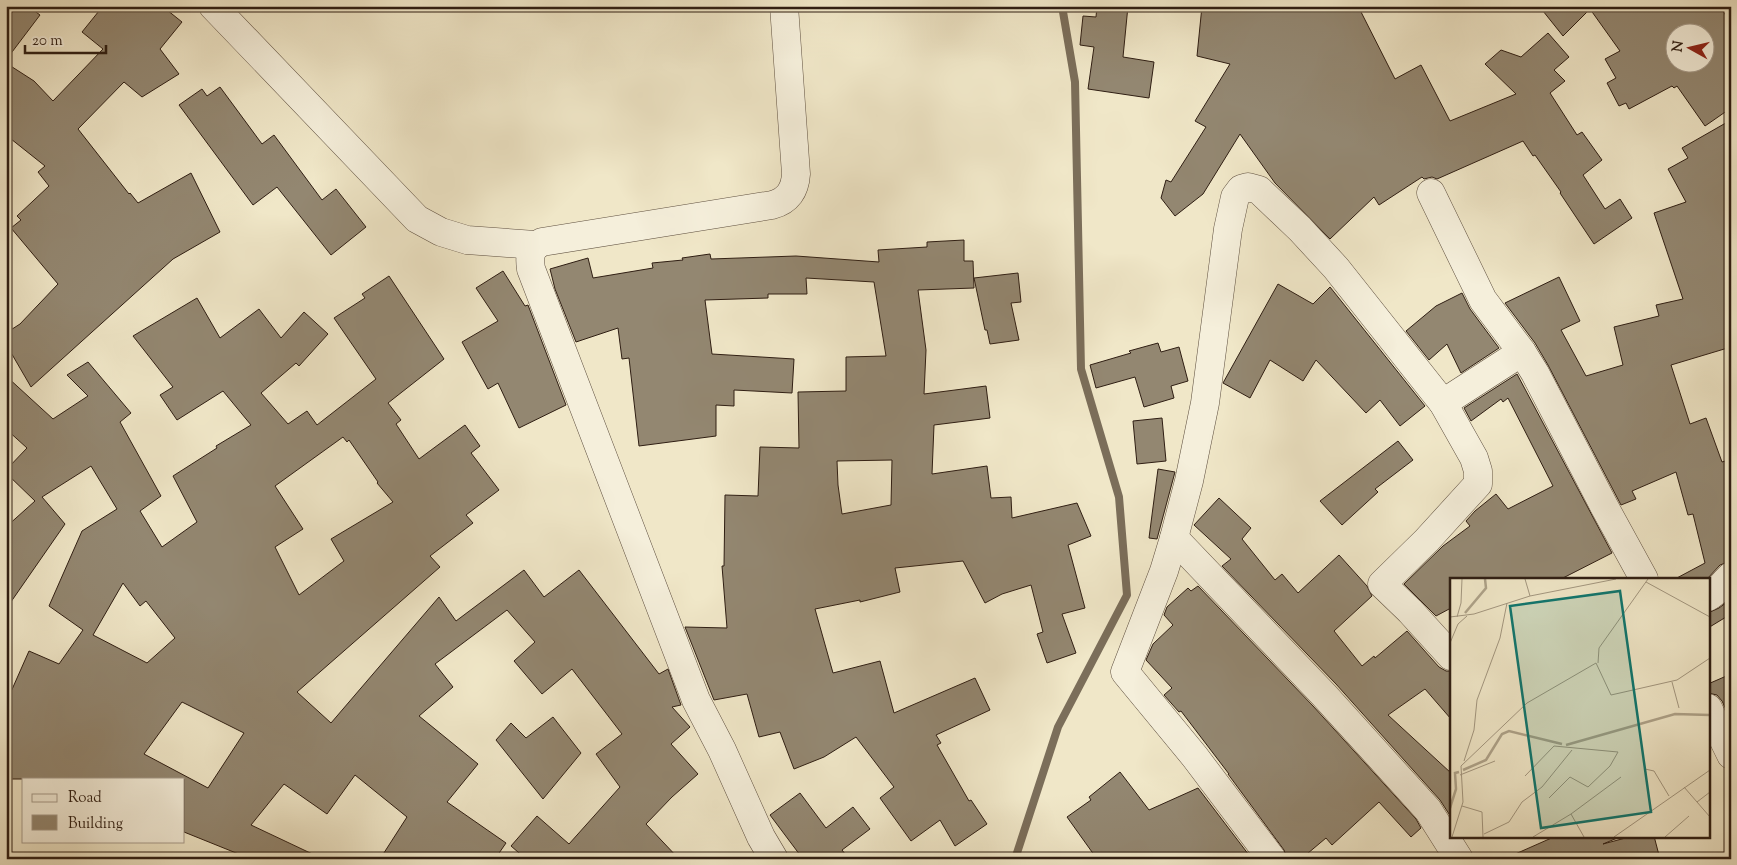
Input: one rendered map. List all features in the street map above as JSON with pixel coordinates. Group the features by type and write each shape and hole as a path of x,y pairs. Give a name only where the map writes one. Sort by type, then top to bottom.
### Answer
{"street":[{"path":"213,6 417,219 441,232 467,240 535,245 542,242 772,205 780,203 790,195 795,185 796,174 784,6"},
{"path":"1272,859 1195,756 1125,672 1164,571 1189,481 1205,403 1228,229 1235,197 1241,189 1248,187 1259,190 1300,228 1336,268 1443,403 1474,458 1478,472 1478,484 1427,540 1382,584 1450,655"},
{"path":"1431,193 1482,300 1522,352 1562,423 1643,578"},
{"path":"535,245 530,254 531,269 677,653 696,700 722,750 761,837 774,859"},
{"path":"1443,403 1522,352"},
{"path":"1174,538 1324,695 1428,810 1459,859"},
{"path":"1710,596 1716,593 1731,576"},
{"path":"1710,712 1731,755"}],"building":[{"path":"6,6 28,6 40,15 6,60"},
{"path":"103,6 162,6 182,22 160,49 179,74 142,97 124,82 78,129 138,203 191,173 220,232 173,259 31,387 6,344 6,333 20,324 58,284 11,228 21,220 17,216 49,186 38,172 45,166 6,135 6,63 34,81 53,101 103,49 82,32"},
{"path":"1097,6 1128,6 1123,57 1154,62 1149,98 1088,89 1094,47 1080,45 1083,16 1096,17"},
{"path":"1202,6 1358,6 1395,79 1421,65 1450,121 1516,94 1485,64 1501,50 1521,57 1548,33 1569,57 1554,70 1565,81 1550,93 1577,135 1582,132 1602,160 1583,175 1605,209 1620,199 1632,218 1594,244 1561,192 1523,141 1437,179 1432,177 1424,179 1422,177 1379,205 1374,197 1330,239 1275,183 1240,134 1203,194 1175,216 1161,198 1166,180 1171,182 1206,127 1195,121 1230,64 1197,56"},
{"path":"1539,6 1720,6 1731,24 1731,108 1705,126 1677,86 1674,88 1672,86 1629,109 1626,103 1619,106 1607,83 1616,78 1605,59 1620,51 1590,9 1563,36"},
{"path":"220,87 262,144 274,135 322,200 336,189 366,227 331,255 277,187 253,205 179,105 202,89 207,96"},
{"path":"1731,120 1731,347 1671,365 1690,424 1706,418 1722,462 1725,461 1731,482 1731,561 1720,565 1708,578 1677,578 1705,563 1693,514 1688,515 1676,472 1632,491 1636,499 1621,505 1548,365 1535,343 1505,303 1559,277 1580,321 1561,330 1586,376 1623,365 1614,327 1659,316 1656,305 1683,299 1654,213 1686,202 1668,169 1688,158 1682,148"},
{"path":"964,240 964,261 973,261 974,288 918,290 926,350 924,394 986,386 990,418 934,425 932,474 987,466 991,498 1011,497 1012,518 1077,503 1091,536 1068,545 1085,608 1062,614 1076,653 1047,663 1037,634 1043,632 1031,585 1002,594 985,603 963,561 895,568 900,592 860,602 860,600 815,609 833,673 880,661 894,713 975,678 990,710 936,735 941,743 937,745 969,801 971,800 987,824 955,846 940,820 911,841 880,798 894,787 856,737 824,757 794,769 780,732 759,737 747,694 714,700 685,627 727,628 722,566 724,566 725,495 758,496 760,447 799,448 798,392 846,391 846,357 886,356 874,282 806,278 807,294 768,294 768,298 705,300 712,354 794,359 792,393 734,390 734,406 716,405 716,436 639,446 629,358 622,359 618,328 576,342 555,289 550,269 588,258 593,278 653,268 652,263 683,260 682,258 710,254 711,259 796,256 879,262 878,250 927,247 927,242","holes":["892,460 891,505 842,514 837,461"]},
{"path":"503,271 525,306 528,305 566,405 519,428 498,383 488,389 462,342 498,321 476,288"},
{"path":"1018,273 1021,302 1011,303 1019,340 990,344 987,330 985,330 974,278"},
{"path":"389,276 444,359 388,403 401,420 396,424 419,459 465,425 480,446 471,453 499,490 466,515 473,523 430,556 440,567 297,692 331,723 439,597 456,621 524,570 544,597 579,570 659,674 668,669 681,705 672,707 690,727 671,744 698,774 646,824 679,859 526,859 511,846 537,816 569,844 620,787 596,754 622,734 572,669 542,694 514,661 535,642 507,610 435,664 453,687 419,716 478,764 447,802 506,843 495,859 380,859 407,817 355,775 327,814 284,784 251,825 323,859 251,859 185,832 185,778 6,779 6,703 29,651 59,664 83,630 49,606 82,531 117,509 91,466 42,497 65,524 6,609 6,527 35,501 6,473 6,470 27,448 6,429 6,376 53,419 88,396 67,375 88,362 131,413 120,422 161,496 140,511 162,547 197,522 173,476 217,448 216,446 251,425 223,391 177,420 160,395 173,387 133,336 197,298 220,338 259,309 281,338 304,312 328,334 299,366 296,363 261,393 288,424 307,411 317,425 376,379 334,318 365,298 362,294","holes":["343,437 347,442 349,440 377,483 393,502 331,539 344,561 299,595 275,547 303,529 275,486","123,583 140,606 146,601 175,638 147,663 93,635","182,702 244,733 208,788 144,754"]},
{"path":"1278,284 1313,304 1330,287 1425,406 1400,426 1380,400 1366,413 1316,360 1303,381 1270,360 1250,398 1223,383"},
{"path":"1462,293 1470,309 1499,348 1461,373 1447,344 1429,360 1406,331 1436,306"},
{"path":"1158,343 1161,352 1179,347 1188,381 1171,386 1174,398 1144,407 1135,377 1096,388 1090,365"},
{"path":"1517,374 1612,553 1563,578 1450,578 1450,609 1436,616 1404,584 1443,546 1470,526 1466,521 1496,494 1508,509 1553,486 1508,398 1503,402 1501,399 1471,421 1464,408"},
{"path":"1162,418 1166,461 1137,464 1133,421"},
{"path":"1398,441 1413,460 1375,489 1378,492 1342,525 1320,501"},
{"path":"1158,469 1175,472 1157,539 1149,538"},
{"path":"1219,498 1251,528 1242,539 1275,580 1282,574 1298,593 1339,555 1367,586 1372,596 1334,631 1362,666 1374,656 1375,658 1407,631 1439,667 1450,671 1450,718 1425,689 1388,715 1450,772 1450,815 1440,800 1336,684 1222,566 1231,559 1194,525"},
{"path":"1198,586 1313,706 1416,819 1421,828 1411,837 1379,802 1332,845 1326,838 1301,859 1287,859 1284,850 1229,774 1181,711 1179,712 1164,695 1172,688 1146,660 1153,644 1173,625 1164,615 1167,607 1188,588 1191,591"},
{"path":"1731,599 1731,614 1710,627 1710,612"},
{"path":"1731,674 1730,718 1722,701 1717,695 1710,693 1710,683"},
{"path":"553,717 581,753 543,799 496,740 511,723 526,738"},
{"path":"1120,772 1149,810 1198,788 1252,859 1097,859 1067,817 1091,800 1089,797"},
{"path":"800,793 826,828 853,807 870,829 842,850 849,859 803,859 770,815"},
{"path":"1551,838 1617,838 1603,844 1626,838 1655,838 1660,859 1576,859 1576,856 1570,859 1504,859"}],"waterway":[{"path":"1015,859 1058,727 1127,595 1119,497 1081,369 1075,82 1062,6"}]}
